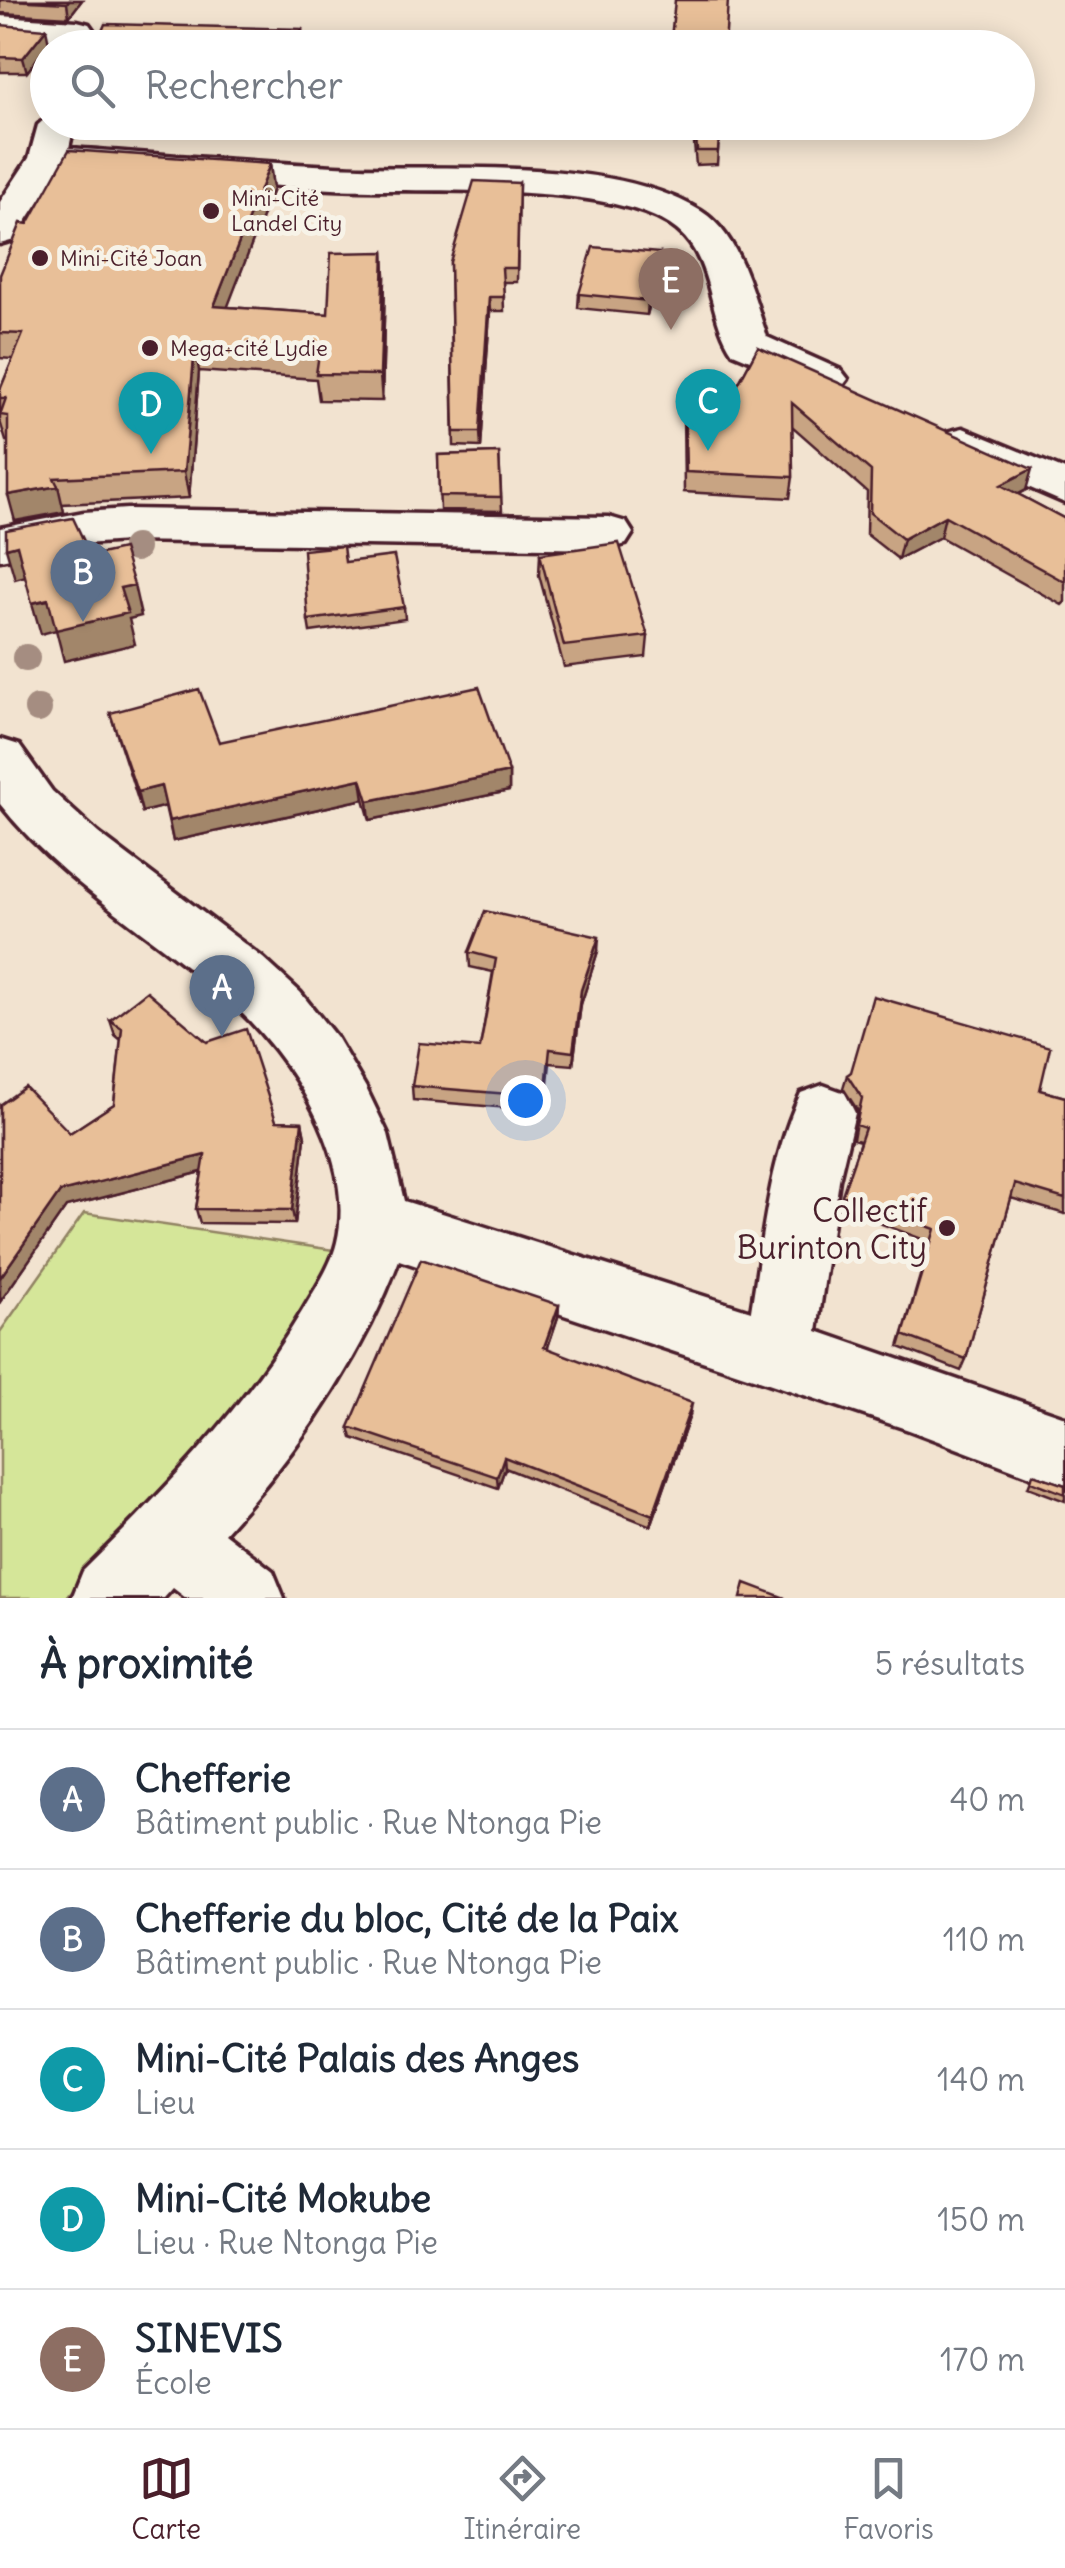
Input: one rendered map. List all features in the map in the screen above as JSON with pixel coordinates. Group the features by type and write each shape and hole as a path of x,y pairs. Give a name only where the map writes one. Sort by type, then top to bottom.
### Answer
{"street":[{"path":"0,26 82,28"},
{"path":"0,232 52,140 335,178 581,185 641,198 688,220 708,240 724,271 748,344 854,392"},
{"path":"924,424 1065,488"},
{"path":"0,544 84,528 127,525 609,533"},
{"path":"3,773 48,821 278,1010 338,1092 364,1158 374,1222 362,1270 310,1368 255,1444 171,1538 110,1598"},
{"path":"779,1354 806,1180 823,1114"},
{"path":"374,1222 908,1395 1065,1452"},
{"path":"171,1538 246,1598"}],"green space":[{"path":"84,1213 340,1251 215,1454 66,1598 0,1598 0,1332"}],"building":[{"path":"10,0 69,0 67,3"},
{"path":"675,0 728,0 726,30 672,30"},
{"path":"105,24 302,29 302,30 102,30"},
{"path":"0,25 46,29 30,30 30,49 23,58 0,57"},
{"path":"696,140 719,140 718,151 697,151"},
{"path":"69,150 270,164 214,306 328,314 331,253 384,252 380,375 316,374 319,354 195,346 184,472 54,478 58,486 8,495 8,416 0,415 6,398 0,398 0,390 23,334 0,333 0,275 21,223 28,224"},
{"path":"474,181 519,183 517,268 502,268 504,297 489,297 480,432 454,432 450,262"},
{"path":"593,247 660,253 648,301 579,294"},
{"path":"758,347 1032,469 1001,485 1065,519 1065,582 945,516 903,539 870,513 871,471 792,403 793,477 686,472 684,387 735,390"},
{"path":"499,453 501,497 439,496 438,455"},
{"path":"73,518 91,556 123,549 134,585 120,588 128,613 56,630 48,599 32,603 17,545 6,548 6,530"},
{"path":"619,543 648,636 564,646 540,554"},
{"path":"343,546 345,562 394,556 404,607 308,620 303,550"},
{"path":"479,687 509,772 368,801 361,779 169,821 161,786 137,792 110,713 199,689 219,742"},
{"path":"485,911 599,937 581,990 573,1052 550,1049 545,1097 412,1086 419,1043 480,1048 496,959 469,952"},
{"path":"147,991 207,1042 246,1029 276,1121 302,1122 292,1210 196,1209 205,1155 60,1192 0,1278 0,1105 25,1087 70,1133 114,1104 122,1028 110,1020"},
{"path":"873,996 1050,1047 1040,1090 1065,1097 1065,1199 1015,1184 966,1359 903,1335 935,1229 842,1195 865,1128 856,1125 862,1098 847,1075"},
{"path":"421,1259 559,1305 544,1347 692,1403 653,1515 504,1457 497,1477 349,1427"},
{"path":"1033,1474 1065,1485 1065,1494 1031,1481"},
{"path":"745,1583 785,1598 741,1598"}],"place":[{"name":"Mini-Cité Landel City","path":"211,211"},
{"name":"Mini-Cité Joan","path":"40,258"},
{"name":"SINEVIS","path":"671,330"},
{"name":"Mega-cité Lydie","path":"150,348"},
{"name":"Mini-Cité Palais des Anges","path":"708,451"},
{"name":"Mini-Cité Mokube","path":"151,454"},
{"name":"Chefferie du bloc, Cité de la Paix","path":"83,622"},
{"name":"Chefferie","path":"222,1037"},
{"name":"Collectif Burinton City","path":"947,1228"}]}
